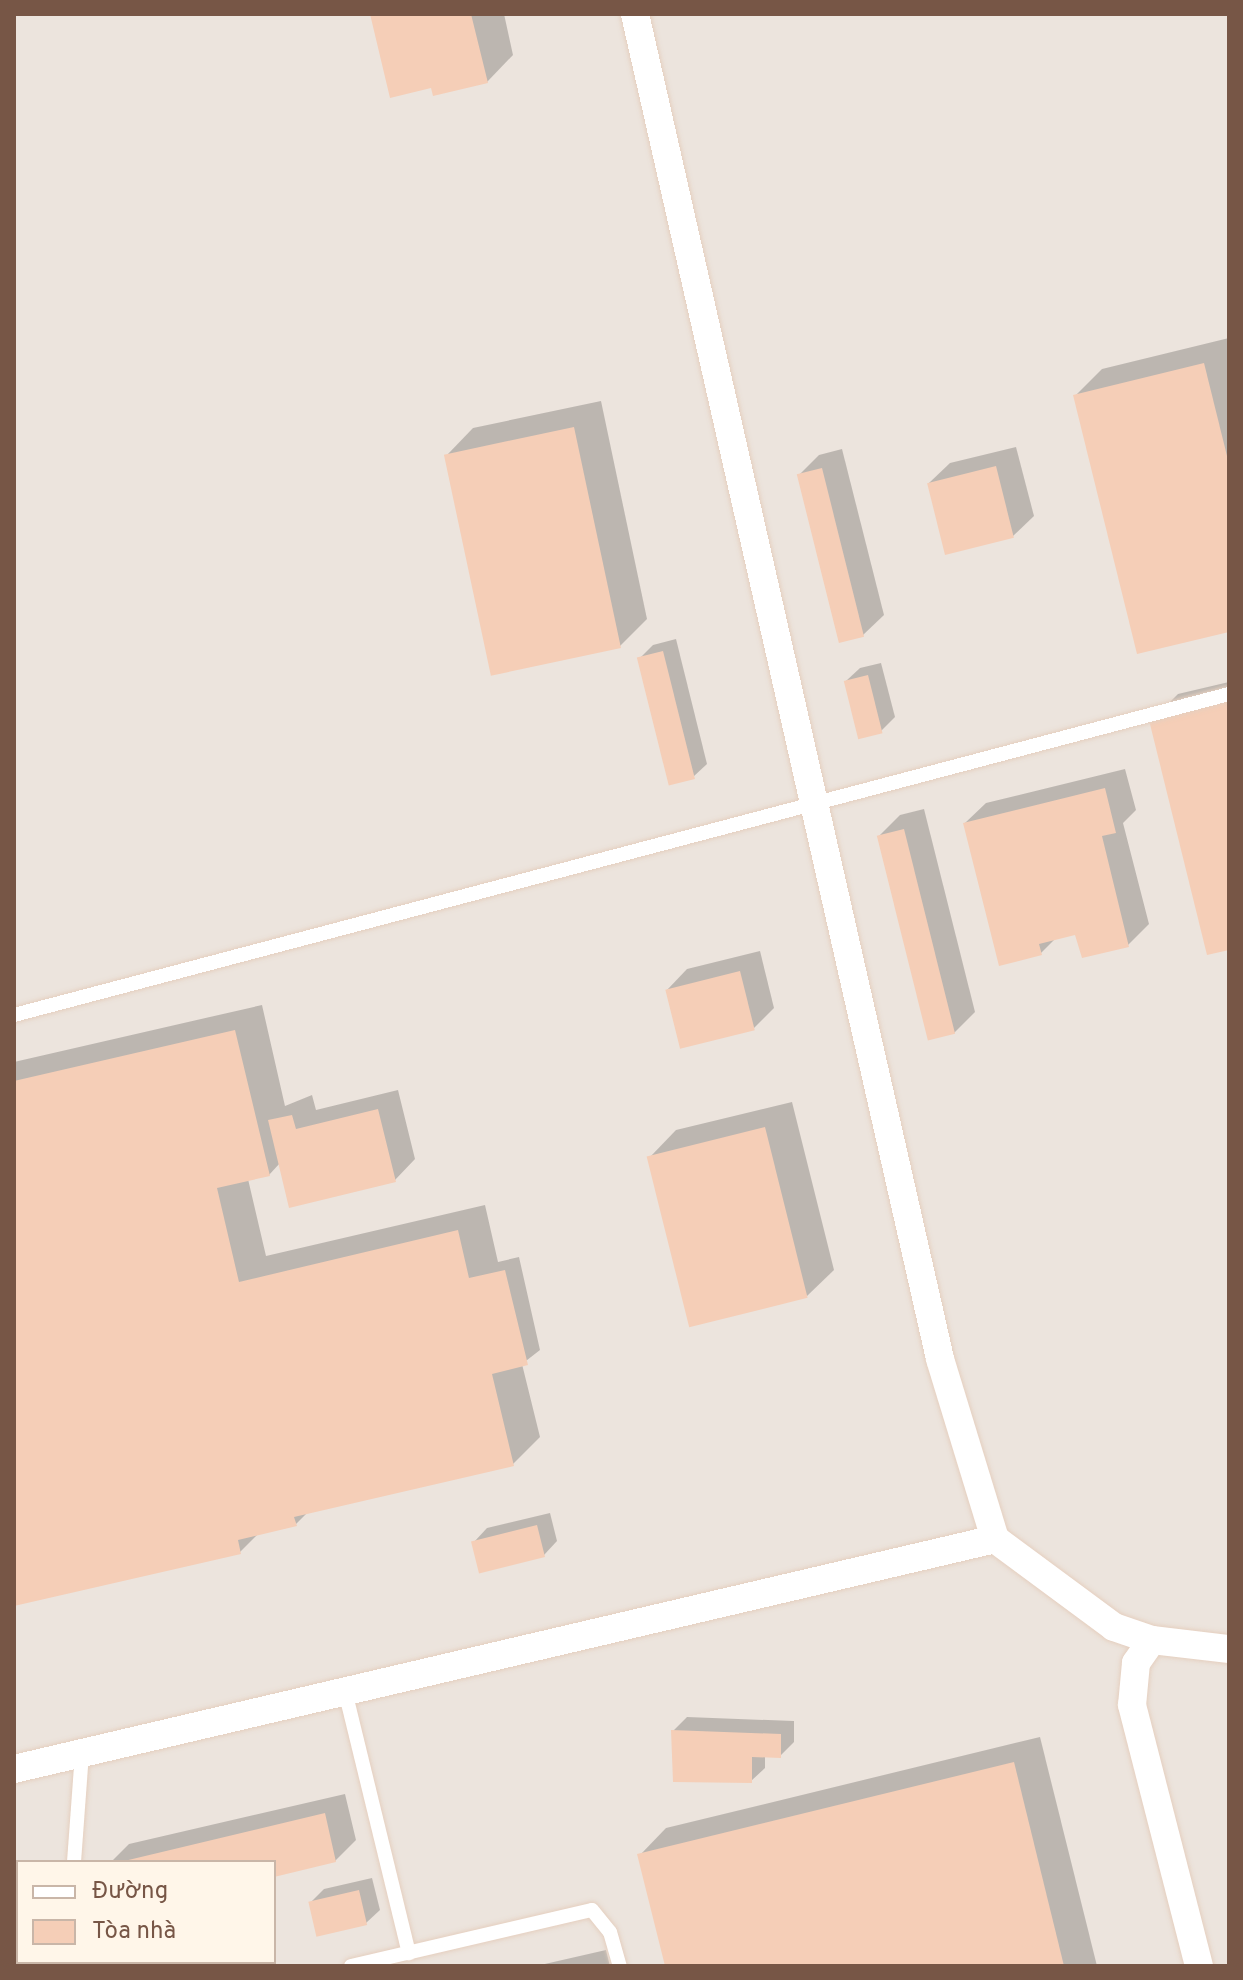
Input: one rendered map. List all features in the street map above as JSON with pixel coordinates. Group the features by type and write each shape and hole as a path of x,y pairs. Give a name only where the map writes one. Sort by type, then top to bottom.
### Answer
{"street":[{"path":"635,14 818,802 940,1359 995,1539 1114,1627 1152,1640 1229,1649"},
{"path":"14,1769 995,1539"},
{"path":"1152,1640 1136,1663 1132,1705 1199,1966"}],"lane":[{"path":"14,1015 1229,694"},
{"path":"345,1691 409,1953"},
{"path":"74,1860 82,1753"},
{"path":"351,1966 592,1910 610,1932 620,1966"}],"shaded area":[{"path":"14,14 1229,14 1229,1966 14,1966"}],"building":[{"path":"370,14 471,14 488,83 433,96 431,88 390,98"},
{"path":"1204,363 1229,464 1229,632 1137,654 1073,395"},
{"path":"574,427 621,648 491,676 444,455"},
{"path":"996,466 1014,538 945,555 927,483"},
{"path":"822,468 864,637 839,643 797,474"},
{"path":"663,651 695,779 669,786 637,658"},
{"path":"868,675 883,733 858,739 844,681"},
{"path":"1229,701 1229,950 1207,955 1149,720"},
{"path":"1105,788 1116,833 1102,836 1129,947 1082,958 1075,935 1039,944 1042,955 999,966 963,823"},
{"path":"904,829 955,1034 928,1041 877,836"},
{"path":"740,971 755,1030 680,1049 665,990"},
{"path":"235,1030 270,1176 217,1188 239,1282 458,1230 469,1278 505,1270 528,1365 492,1374 514,1466 294,1517 297,1526 238,1540 241,1554 14,1606 14,1081"},
{"path":"378,1109 396,1182 289,1208 268,1120 292,1115 296,1129"},
{"path":"765,1127 808,1298 689,1327 647,1157"},
{"path":"537,1525 545,1557 479,1573 471,1541"},
{"path":"671,1730 781,1734 781,1758 752,1757 752,1783 673,1782"},
{"path":"1014,1762 1064,1966 665,1966 637,1854"},
{"path":"325,1813 336,1862 276,1877 276,1860 128,1860"},
{"path":"359,1890 367,1925 316,1937 308,1902"}]}
